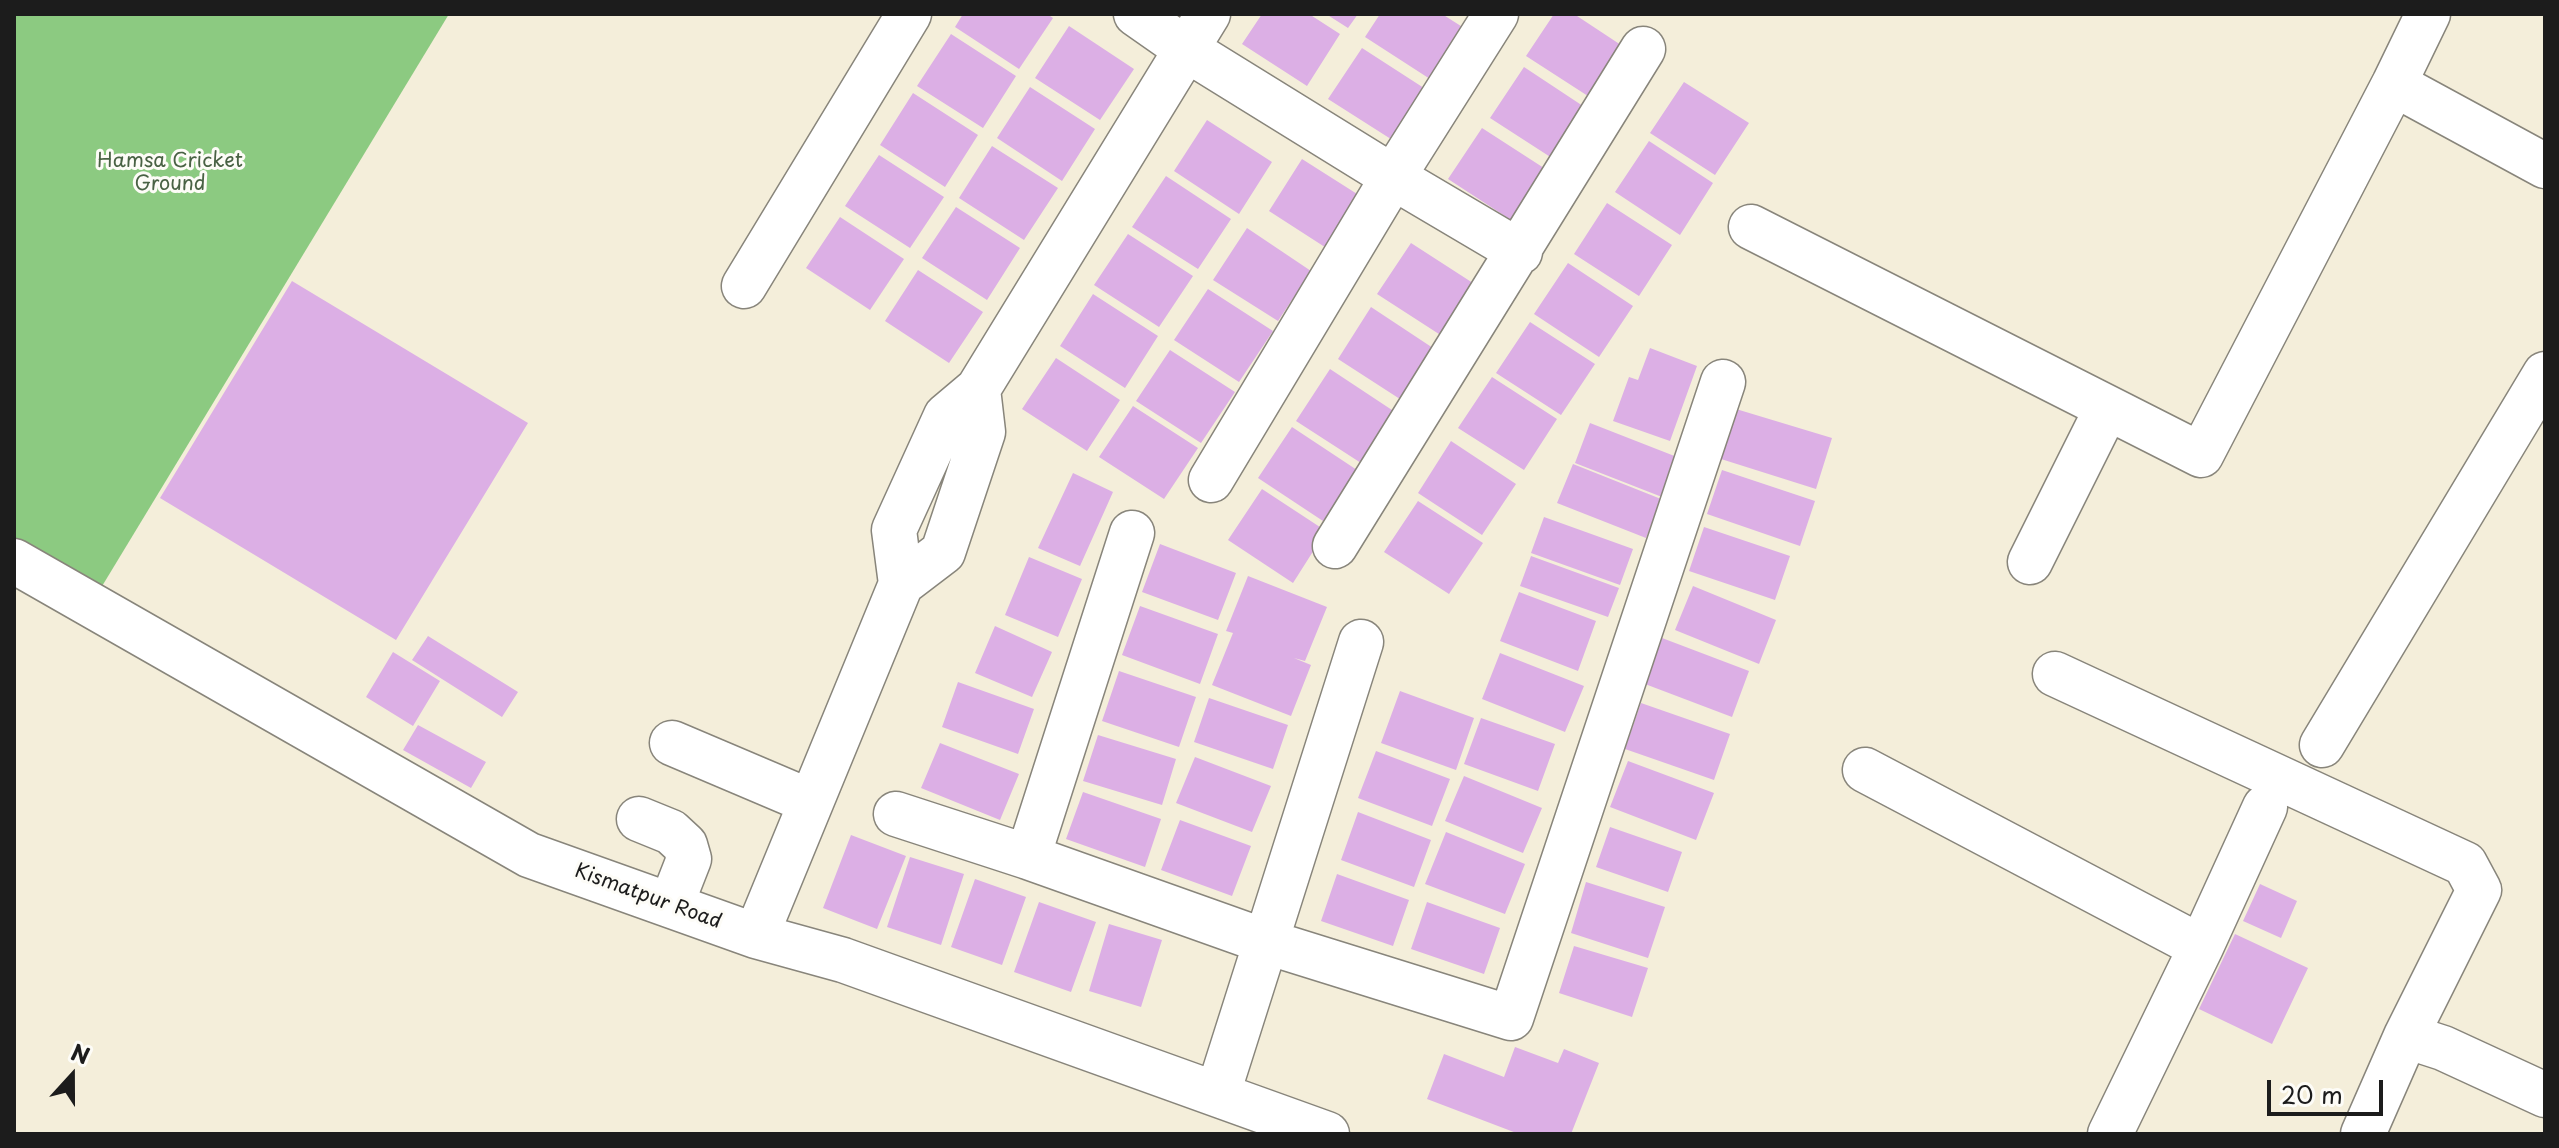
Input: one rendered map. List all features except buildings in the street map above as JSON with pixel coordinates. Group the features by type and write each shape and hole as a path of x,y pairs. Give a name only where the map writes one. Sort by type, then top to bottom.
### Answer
{"street":[{"path":"744,286 909,14"},
{"path":"1136,14 1197,32 1393,177 1520,252"},
{"path":"1211,480 1393,177 1496,14"},
{"path":"1751,227 2201,455 2428,14"},
{"path":"756,936 901,584 894,530 946,416 978,389 1197,32"},
{"path":"1335,546 1643,49"},
{"path":"2394,84 2545,166"},
{"path":"2322,745 2545,374"},
{"path":"896,814 1028,857 1267,942 1511,1018 1723,382"},
{"path":"2030,562 2107,408"},
{"path":"1028,857 1132,533"},
{"name":"Kismatpur Road","path":"14,561 529,855 756,936 843,960 1239,1111 1327,1134"},
{"path":"1239,1111 1267,942 1361,642"},
{"path":"2055,674 2465,864 2479,890 2406,1036 2363,1134"},
{"path":"672,743 811,802"},
{"path":"1865,770 2201,947"},
{"path":"2110,1134 2265,807"},
{"path":"639,819 671,832 685,845 689,859 671,905"},
{"path":"2406,1036 2443,1048 2545,1095"}],"green space":[{"name":"Hamsa Cricket Ground","path":"14,14 449,14 90,606 14,561"}]}
